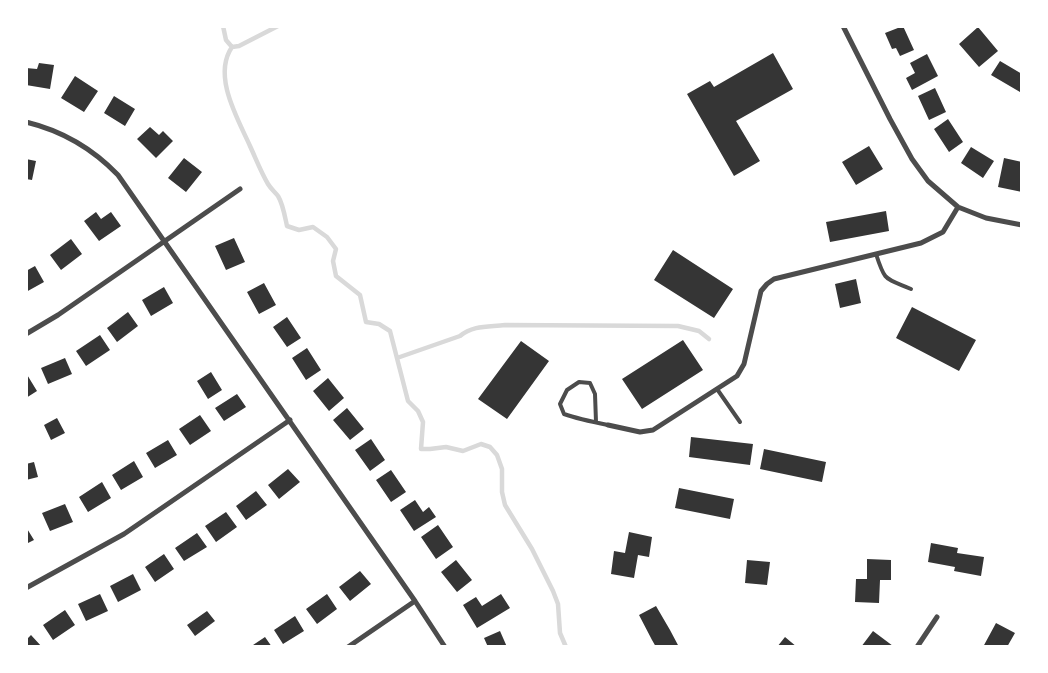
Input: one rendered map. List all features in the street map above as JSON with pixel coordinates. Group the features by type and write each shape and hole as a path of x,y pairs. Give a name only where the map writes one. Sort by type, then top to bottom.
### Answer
{"street":[{"path":"843,26 912,159 928,181 958,207 986,218 1022,225"},
{"path":"26,122 43,126 65,135 95,154 118,176 416,601 445,647"},
{"path":"26,334 240,189"},
{"path":"608,425 648,432 737,376 744,364 760,296 767,284 778,277 921,243 943,232 958,207"},
{"path":"26,588 124,534 290,420"},
{"path":"348,647 416,601"},
{"path":"917,647 938,617"}],"lane":[{"path":"876,254 883,275 887,279 911,289"},
{"path":"596,422 595,394 590,383 579,382 567,390 560,404 564,414 596,422 608,425"},
{"path":"717,389 740,422"}],"building":[{"path":"903,26 914,50 900,56 896,48 892,49 885,33"},
{"path":"978,27 998,51 979,67 959,44"},
{"path":"773,53 793,89 736,121 760,161 734,176 687,94 710,81 714,87"},
{"path":"927,54 938,76 912,90 906,78 915,73 910,63"},
{"path":"1000,61 1022,74 1022,89 1020,92 991,75"},
{"path":"39,63 54,65 50,89 26,85 26,68 37,69"},
{"path":"75,76 98,91 84,112 61,98"},
{"path":"935,88 946,112 929,120 918,96"},
{"path":"114,96 135,109 125,126 104,113"},
{"path":"948,119 963,142 949,152 934,129"},
{"path":"150,127 159,135 163,131 173,141 156,158 137,139"},
{"path":"869,146 883,169 856,185 842,162"},
{"path":"971,147 994,161 983,178 961,163"},
{"path":"184,158 202,172 186,192 168,178"},
{"path":"1004,158 1022,162 1022,192 998,187"},
{"path":"26,159 36,161 32,180 26,179"},
{"path":"886,211 889,231 830,242 826,222"},
{"path":"96,212 101,219 111,212 121,226 99,241 84,221"},
{"path":"234,238 245,262 226,270 215,246"},
{"path":"71,239 82,254 61,270 50,255"},
{"path":"673,250 733,289 714,318 654,280"},
{"path":"35,266 44,282 26,292 26,271"},
{"path":"856,279 861,303 840,308 835,284"},
{"path":"264,283 276,305 259,314 247,292"},
{"path":"164,287 173,303 151,316 142,300"},
{"path":"912,307 976,340 959,371 896,338"},
{"path":"128,312 138,326 117,342 107,328"},
{"path":"287,317 301,338 287,347 273,327"},
{"path":"100,335 110,350 86,366 76,351"},
{"path":"683,340 703,370 642,409 622,379"},
{"path":"521,341 549,361 507,419 478,399"},
{"path":"307,348 321,370 306,380 292,358"},
{"path":"65,358 72,374 48,384 41,368"},
{"path":"211,372 222,390 208,399 197,381"},
{"path":"26,373 37,391 26,398"},
{"path":"328,378 344,398 329,411 313,391"},
{"path":"237,394 246,407 224,421 215,408"},
{"path":"347,408 364,429 350,440 333,420"},
{"path":"200,415 211,431 190,445 179,429"},
{"path":"57,418 65,433 51,440 44,425"},
{"path":"691,437 753,444 750,465 689,457"},
{"path":"371,439 385,460 370,471 355,450"},
{"path":"168,440 177,455 155,468 146,453"},
{"path":"764,449 826,462 822,482 760,469"},
{"path":"134,461 143,477 121,490 112,475"},
{"path":"34,462 38,477 26,480 26,464"},
{"path":"288,469 300,482 279,499 268,485"},
{"path":"391,470 406,492 391,502 376,480"},
{"path":"102,482 111,498 88,512 79,497"},
{"path":"679,488 734,499 730,519 675,508"},
{"path":"256,491 267,505 246,520 236,506"},
{"path":"415,500 423,512 429,507 436,517 414,531 400,510"},
{"path":"65,504 73,522 50,531 42,513"},
{"path":"226,512 237,527 216,542 205,526"},
{"path":"438,525 453,547 436,559 421,537"},
{"path":"26,527 34,540 26,544"},
{"path":"629,532 652,537 649,557 638,555 634,578 611,574 614,551 625,553"},
{"path":"197,533 207,547 184,561 175,548"},
{"path":"931,543 958,548 957,553 984,557 981,576 954,571 955,567 928,562"},
{"path":"164,554 174,569 155,582 145,567"},
{"path":"867,559 891,560 891,580 880,580 879,603 855,602 856,579 867,579"},
{"path":"456,560 472,580 457,592 441,572"},
{"path":"747,560 770,562 767,585 745,583"},
{"path":"360,571 371,584 350,601 339,587"},
{"path":"133,574 141,590 118,602 110,586"},
{"path":"100,594 108,611 86,621 78,604"},
{"path":"327,594 337,609 317,624 306,609"},
{"path":"501,594 510,608 477,628 463,605 476,597 482,606"},
{"path":"656,606 679,647 656,647 652,640 639,615"},
{"path":"65,610 75,625 53,640 43,625"},
{"path":"207,611 215,621 195,636 187,625"},
{"path":"295,616 304,631 283,644 274,630"},
{"path":"996,623 1015,633 1007,647 983,647"},
{"path":"500,631 507,647 488,647 484,638"},
{"path":"873,631 893,646 861,647"},
{"path":"31,635 42,647 26,647 26,640"},
{"path":"265,637 272,647 250,647"},
{"path":"785,637 797,647 777,647"}],"waterway":[{"path":"223,26 226,40 232,47"},
{"path":"278,26 239,46 232,47 227,58 225,71 229,97 261,170 268,184 280,199 287,226 299,230 313,227 327,237 336,249 333,261 336,276 360,295 366,322 379,324 390,331 408,401 418,411 423,422 421,449 446,447 463,451 481,444 490,447 497,455 502,469 502,492 505,505 532,549 553,591 558,604 560,633 566,647"},
{"path":"397,358 460,336 470,330 487,326 678,326 699,331 709,339"}]}
